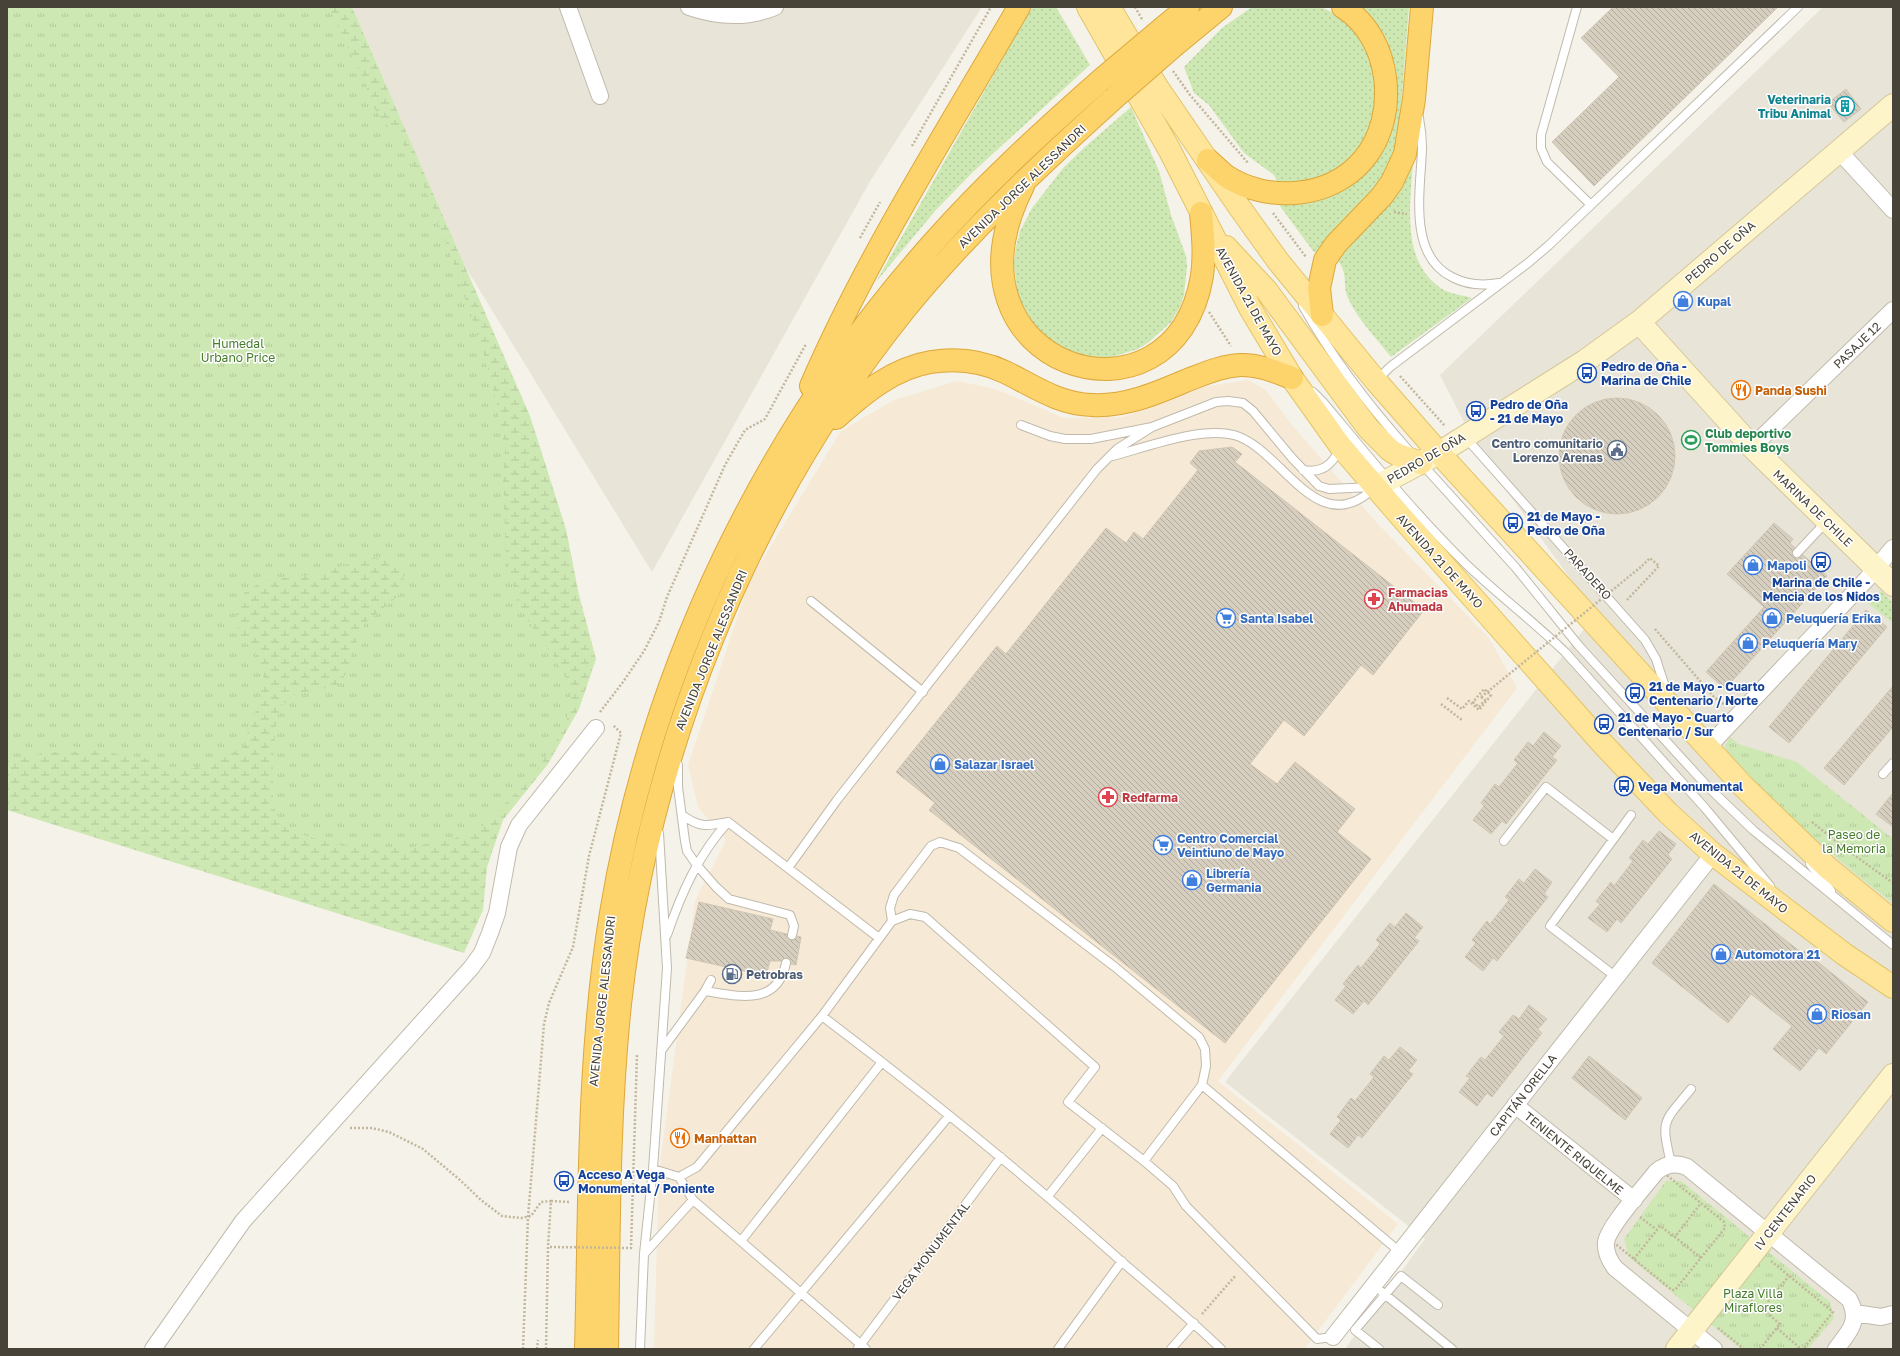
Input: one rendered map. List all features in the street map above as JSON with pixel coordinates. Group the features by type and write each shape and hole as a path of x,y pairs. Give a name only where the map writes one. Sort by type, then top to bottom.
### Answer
{"highway":[{"path":"790,435 823,357 852,296 1019,7"},
{"name":"AVENIDA JORGE ALESSANDRI","path":"586,1349 593,1106 602,974 621,861 633,808 681,655 696,619 739,527 790,435 856,337 892,290 932,243 1015,158 1101,80 1162,33 1188,7"},
{"path":"1208,160 1226,176 1269,192 1298,193 1327,186 1341,179 1362,161 1377,137 1382,121 1386,89 1385,73 1375,43 1367,29 1359,20 1343,7"},
{"path":"1322,315 1319,288 1323,266 1329,253 1336,244 1372,209 1392,182 1405,154 1414,99 1422,7"},
{"name":"AVENIDA JORGE ALESSANDRI","path":"607,1349 612,1124 616,1050 627,954 636,901 659,796 677,734 697,679 743,569 774,508 844,392 905,310 968,237 1028,176 1113,99 1162,33 1220,8"},
{"path":"1028,176 1017,199 1003,245 1002,274 1007,302 1012,314 1023,331 1037,345 1050,354 1078,365 1109,369 1124,368 1139,364 1165,348 1176,338 1192,309 1198,293 1204,259 1201,213"},
{"path":"816,437 842,413 882,381 914,366 930,362 961,360 976,363 1004,372 1048,396 1075,404 1092,406 1109,405 1142,398 1212,370 1239,365 1252,366 1292,378"}],"main road":[{"name":"AVENIDA 21 DE MAYO","path":"1088,7 1153,119 1247,303 1292,378 1341,446 1382,484 1601,742 1668,813 1713,854 1844,954 1893,987"},
{"path":"1109,7 1138,56 1278,261 1322,315 1383,374 1430,458 1781,824 1828,868 1893,921"},
{"path":"1212,233 1267,291 1368,428 1390,450 1398,455 1430,458"}],"street":[{"path":"568,7 600,96"},
{"path":"689,7 707,13 726,16 764,12 775,7"},
{"name":"PEDRO DE OÑA","path":"1382,484 1430,458 1585,361 1639,322 1839,150 1893,106"},
{"path":"1839,150 1893,210"},
{"name":"PASAJE 12","path":"1752,446 1893,310"},
{"name":"MARINA DE CHILE","path":"1639,322 1752,446 1893,585"},
{"path":"1707,748 1893,548"},
{"path":"153,1349 242,1221 471,968 482,953 496,913 509,847 519,825 603,722"},
{"name":"CAPITÁN ORELLA","path":"1333,1336 1380,1289 1400,1252 1713,854"},
{"name":"IV CENTENARIO","path":"1677,1349 1893,1075"},
{"name":"TENIENTE RIQUELME","path":"1515,1105 1633,1206"},
{"path":"1671,1164 1687,1167 1844,1293 1849,1299 1855,1313 1852,1327 1836,1349"},
{"name":"TENIENTE RIQUELME","path":"1671,1164 1660,1168 1656,1172 1633,1206 1609,1234 1606,1241 1607,1256 1615,1268 1714,1349"},
{"path":"1855,1313 1881,1317 1893,1314"}],"lane":[{"path":"1577,7 1541,136 1541,148 1547,162 1591,205"},
{"path":"1383,374 1548,246 1798,7"},
{"path":"1414,99 1421,132 1421,231 1429,255 1441,270 1458,280 1478,285 1500,283"},
{"path":"1278,261 1310,319 1340,366 1383,422 1430,458 1516,568 1580,646 1707,786 1753,830 1846,908 1893,945"},
{"path":"1292,378 1307,386 1323,402 1382,484 1466,564 1565,652 1701,803 1744,856 1801,920"},
{"path":"1021,425 1050,436 1078,440 1104,437 1152,427 1216,402 1228,401 1243,403 1253,411 1303,470 1319,486 1329,489 1382,484"},
{"path":"788,868 837,800 1083,487 1117,449 1152,427"},
{"path":"1109,457 1194,434 1220,433 1235,435 1248,442 1314,497 1330,504 1355,503 1382,484"},
{"name":"PARADERO","path":"1461,439 1597,586 1647,643 1656,659 1671,708"},
{"path":"1303,470 1316,472 1323,469 1336,457 1341,446"},
{"path":"1797,553 1827,521"},
{"path":"811,601 922,692"},
{"path":"677,734 678,787 687,850 696,864 716,887 729,899 790,915 794,926 792,935"},
{"path":"1884,774 1893,762"},
{"path":"1504,841 1546,787 1613,839"},
{"path":"640,1349 644,1254 653,1169 667,968 660,865 659,796"},
{"path":"682,815 694,823 705,826 728,822 879,938"},
{"path":"1616,977 1550,926 1631,815"},
{"path":"666,940 678,903 696,864 728,822"},
{"path":"1781,824 1846,908"},
{"path":"892,921 890,908 894,895 931,846 940,842 959,848 1115,967 1199,1037 1205,1049 1206,1066 1202,1085 1144,1161"},
{"path":"653,1169 679,1177 697,1167 822,1016 892,921 910,914 925,917 1095,1067 1068,1102 1144,1161 1173,1186 1186,1206 1317,1339 1333,1336"},
{"path":"705,991 745,997 758,996 767,991 777,982 784,973 786,963"},
{"path":"661,1052 705,991 711,980"},
{"path":"822,1016 882,1062 1048,1196 1194,1323 1221,1349"},
{"path":"741,1241 882,1062"},
{"path":"1202,1085 1400,1252"},
{"path":"1671,1164 1664,1133 1665,1124 1669,1114 1691,1088"},
{"path":"754,1349 949,1116"},
{"path":"1048,1196 1102,1128"},
{"name":"VEGA MONUMENTAL","path":"679,1177 693,1200 801,1293 861,1348 1001,1157"},
{"path":"644,1254 693,1200"},
{"path":"1058,1349 1122,1261"},
{"path":"1379,1349 1355,1330 1380,1289 1401,1276 1438,1306"},
{"path":"1380,1289 1452,1349"},
{"path":"1171,1349 1194,1323"}],"path":[{"path":"1134,7 1162,33"},
{"path":"1170,66 1190,95 1220,129 1242,158 1251,165"},
{"path":"1269,192 1271,209 1303,254 1308,259 1323,266"},
{"path":"1198,293 1232,348 1239,365"},
{"path":"1383,374 1406,381 1461,439"},
{"path":"523,1349 528,1217 544,1024 549,1004 573,947 589,856 622,733 603,722 598,713 623,682 644,651 659,622 667,597 725,465"},
{"path":"1446,698 1462,709 1469,701 1479,710 1491,695 1484,689 1473,702 1479,707 1485,700 1481,697 1642,566 1650,558 1659,566 1627,600 1632,605"},
{"path":"1597,586 1603,582 1610,584 1615,590"},
{"path":"1653,627 1714,697 1729,708"},
{"path":"1441,704 1462,720"},
{"path":"548,1247 631,1248 637,1054"},
{"path":"325,1129 372,1128 389,1132 422,1149 455,1175 481,1200 502,1216 528,1217 533,1214 541,1202 551,1201 548,1247 546,1349"},
{"path":"1664,1173 1724,1222 1725,1228 1675,1290 1672,1290 1613,1242 1613,1236 1633,1206 1664,1173"},
{"path":"1675,1237 1701,1203"},
{"path":"1633,1206 1657,1230"},
{"path":"1634,1259 1660,1226 1700,1258"},
{"path":"1766,1257 1833,1312 1802,1349 1777,1328"},
{"path":"1194,1323 1244,1266"},
{"path":"1762,1309 1789,1276"},
{"path":"1740,1290 1780,1324 1760,1349"},
{"path":"537,1349 538,1340"}],"shaded area":[{"path":"352,7 982,7 869,183 652,572 463,263"},
{"path":"1823,7 1893,7 1893,1349 1345,1349 1425,1239 1225,1082 1596,614 1482,457 1440,375"},
{"path":"1248,380 1266,390 1292,425 1378,524 1489,638 1517,688 1218,1081 1398,1224 1306,1347 1307,1349 654,1349 659,1172 695,901 726,840 698,807 688,765 749,582 841,431 894,400 957,381 995,389 1064,418 1124,417 1196,388"}],"green space":[{"path":"1301,6 1319,7 1325,9 1345,21 1360,37 1370,57 1375,80 1375,103 1370,126 1360,147 1346,164 1314,182 1301,184 1278,184 1274,175 1244,153 1209,105 1194,93 1184,67 1222,28 1252,7"},
{"name":"Humedal Urbano Price","path":"7,7 352,7 530,416 566,529 579,595 596,659 579,709 548,764 503,820 487,867 483,910 464,953 7,810"},
{"name":"Humedal Urbano Price","path":"7,7 329,7 365,83 374,108 387,126 400,139 420,176 447,245 483,351 496,401 505,450 503,476 506,559 517,601 528,621 552,654 567,680 571,694 571,704 564,729 532,777 480,828 456,838 413,847 375,849 334,844 300,834 281,822 273,806 273,765 276,722 281,706 296,694 337,686 349,670 353,648 365,623 397,597 404,588 403,573 389,558 366,558 318,574 264,580 244,593 236,615 239,635 259,657 264,680 257,708 242,747 219,761 194,768 174,770 145,758 97,751 55,752 7,761"},
{"path":"1032,7 1056,7 1090,65 973,172 935,211 876,282"},
{"path":"1360,7 1409,7 1398,142 1389,175 1319,254 1313,251 1277,202 1364,171 1390,53 1378,28"},
{"path":"1131,107 1159,171 1171,215 1186,256 1187,266 1184,295 1179,309 1171,322 1149,342 1138,349 1112,357 1099,358 1073,354 1039,333 1018,298 1014,264 1016,247 1020,231 1032,208 1064,167"},
{"path":"1413,163 1410,196 1411,232 1414,249 1420,264 1429,278 1445,291 1472,298 1391,357 1363,323 1353,308 1347,294 1343,271 1337,259 1392,199"},
{"path":"1881,591 1893,603 1893,623 1869,604"},
{"name":"Paseo de la Memoria","path":"1730,737 1738,744 1797,762 1893,839 1893,903 1808,833 1729,756 1725,746"},
{"name":"Plaza Villa Miraflores","path":"1666,1181 1681,1181 1830,1302 1834,1318 1808,1349 1741,1349 1629,1257 1624,1239"}],"building":[{"path":"1613,7 1778,7 1594,186 1552,142 1619,77 1581,38"},
{"name":"Veterinaria Tribu Animal","path":"1846,89 1861,109 1844,122 1828,103"},
{"name":"Centro comunitario Lorenzo Arenas","path":"1617,398 1628,399 1639,403 1658,415 1670,434 1674,445 1674,467 1670,478 1658,497 1639,509 1628,513 1617,514 1606,513 1595,509 1576,497 1564,478 1560,467 1559,456 1560,445 1564,434 1576,415 1595,403 1606,399"},
{"path":"1232,447 1242,454 1235,462 1424,610 1373,675 1361,665 1304,736 1284,720 1250,764 1277,784 1295,762 1355,809 1337,832 1371,859 1225,1043 929,810 935,803 896,772 997,646 1006,654 1106,528 1126,543 1134,532 1143,539 1198,470 1190,463 1199,451"},
{"path":"1774,523 1793,539 1790,543 1795,548 1792,552 1793,557 1798,558 1803,555 1827,576 1725,689 1706,672 1764,607 1727,574"},
{"path":"1866,610 1887,627 1789,743 1769,727"},
{"path":"1893,686 1893,727 1844,785 1824,768"},
{"path":"1544,732 1561,746 1552,757 1557,760 1506,824 1502,821 1491,834 1473,820 1484,806 1481,803 1495,784 1499,787 1518,763 1514,760 1528,742 1533,746"},
{"path":"1893,793 1893,827 1876,814"},
{"path":"1659,831 1676,844 1668,855 1672,859 1621,923 1617,919 1607,932 1588,918 1600,904 1596,901 1611,882 1614,886 1633,861 1629,858 1643,840 1648,844"},
{"path":"1535,869 1552,882 1544,894 1548,897 1497,961 1493,958 1483,971 1465,957 1476,943 1472,940 1487,921 1490,924 1509,900 1505,897 1519,879 1524,883"},
{"path":"1714,884 1802,953 1804,951 1868,1002 1826,1054 1819,1048 1800,1071 1773,1049 1792,1026 1751,994 1728,1023 1652,963"},
{"path":"699,902 773,919 770,930 787,934 787,937 790,940 794,940 797,936 801,937 796,965 791,964 790,960 787,958 781,961 770,961 766,976 686,958"},
{"path":"1406,913 1423,927 1414,938 1419,941 1368,1005 1364,1001 1353,1014 1335,1000 1346,986 1343,984 1358,965 1361,968 1380,944 1376,940 1390,923 1395,927"},
{"path":"1529,1005 1547,1019 1538,1029 1542,1033 1492,1097 1487,1093 1477,1106 1459,1092 1470,1078 1466,1076 1481,1057 1485,1060 1504,1036 1499,1032 1513,1015 1519,1019"},
{"path":"1400,1047 1417,1060 1408,1071 1413,1074 1362,1138 1358,1135 1348,1148 1330,1134 1341,1120 1337,1117 1351,1098 1355,1101 1374,1077 1370,1074 1384,1056 1389,1060"},
{"path":"1589,1056 1642,1098 1625,1120 1572,1078"}],"place":[{"name":"Veterinaria Tribu Animal","path":"1845,106"},
{"name":"Kupal","path":"1683,301"},
{"name":"Pedro de Oña - Marina de Chile","path":"1587,373"},
{"name":"Panda Sushi","path":"1741,390"},
{"name":"Pedro de Oña - 21 de Mayo","path":"1476,411"},
{"name":"Club deportivo Tommies Boys","path":"1691,440"},
{"name":"Centro comunitario Lorenzo Arenas","path":"1617,450"},
{"name":"21 de Mayo - Pedro de Oña","path":"1513,523"},
{"name":"Marina de Chile - Mencia de los Nidos","path":"1821,562"},
{"name":"Mapoli","path":"1753,565"},
{"name":"Farmacias Ahumada","path":"1374,599"},
{"name":"Santa Isabel","path":"1226,618"},
{"name":"Peluquería Erika","path":"1772,618"},
{"name":"Peluquería Mary","path":"1748,643"},
{"name":"21 de Mayo - Cuarto Centenario / Norte","path":"1635,693"},
{"name":"21 de Mayo - Cuarto Centenario / Sur","path":"1604,724"},
{"name":"Salazar Israel","path":"940,764"},
{"name":"Vega Monumental","path":"1624,786"},
{"name":"Redfarma","path":"1108,797"},
{"name":"Centro Comercial Veintiuno de Mayo","path":"1163,845"},
{"name":"Librería Germania","path":"1192,880"},
{"name":"Automotora 21","path":"1721,954"},
{"name":"Petrobras","path":"732,974"},
{"name":"Riosan","path":"1817,1014"},
{"name":"Manhattan","path":"680,1138"},
{"name":"Acceso A Vega Monumental / Poniente","path":"564,1181"}]}
